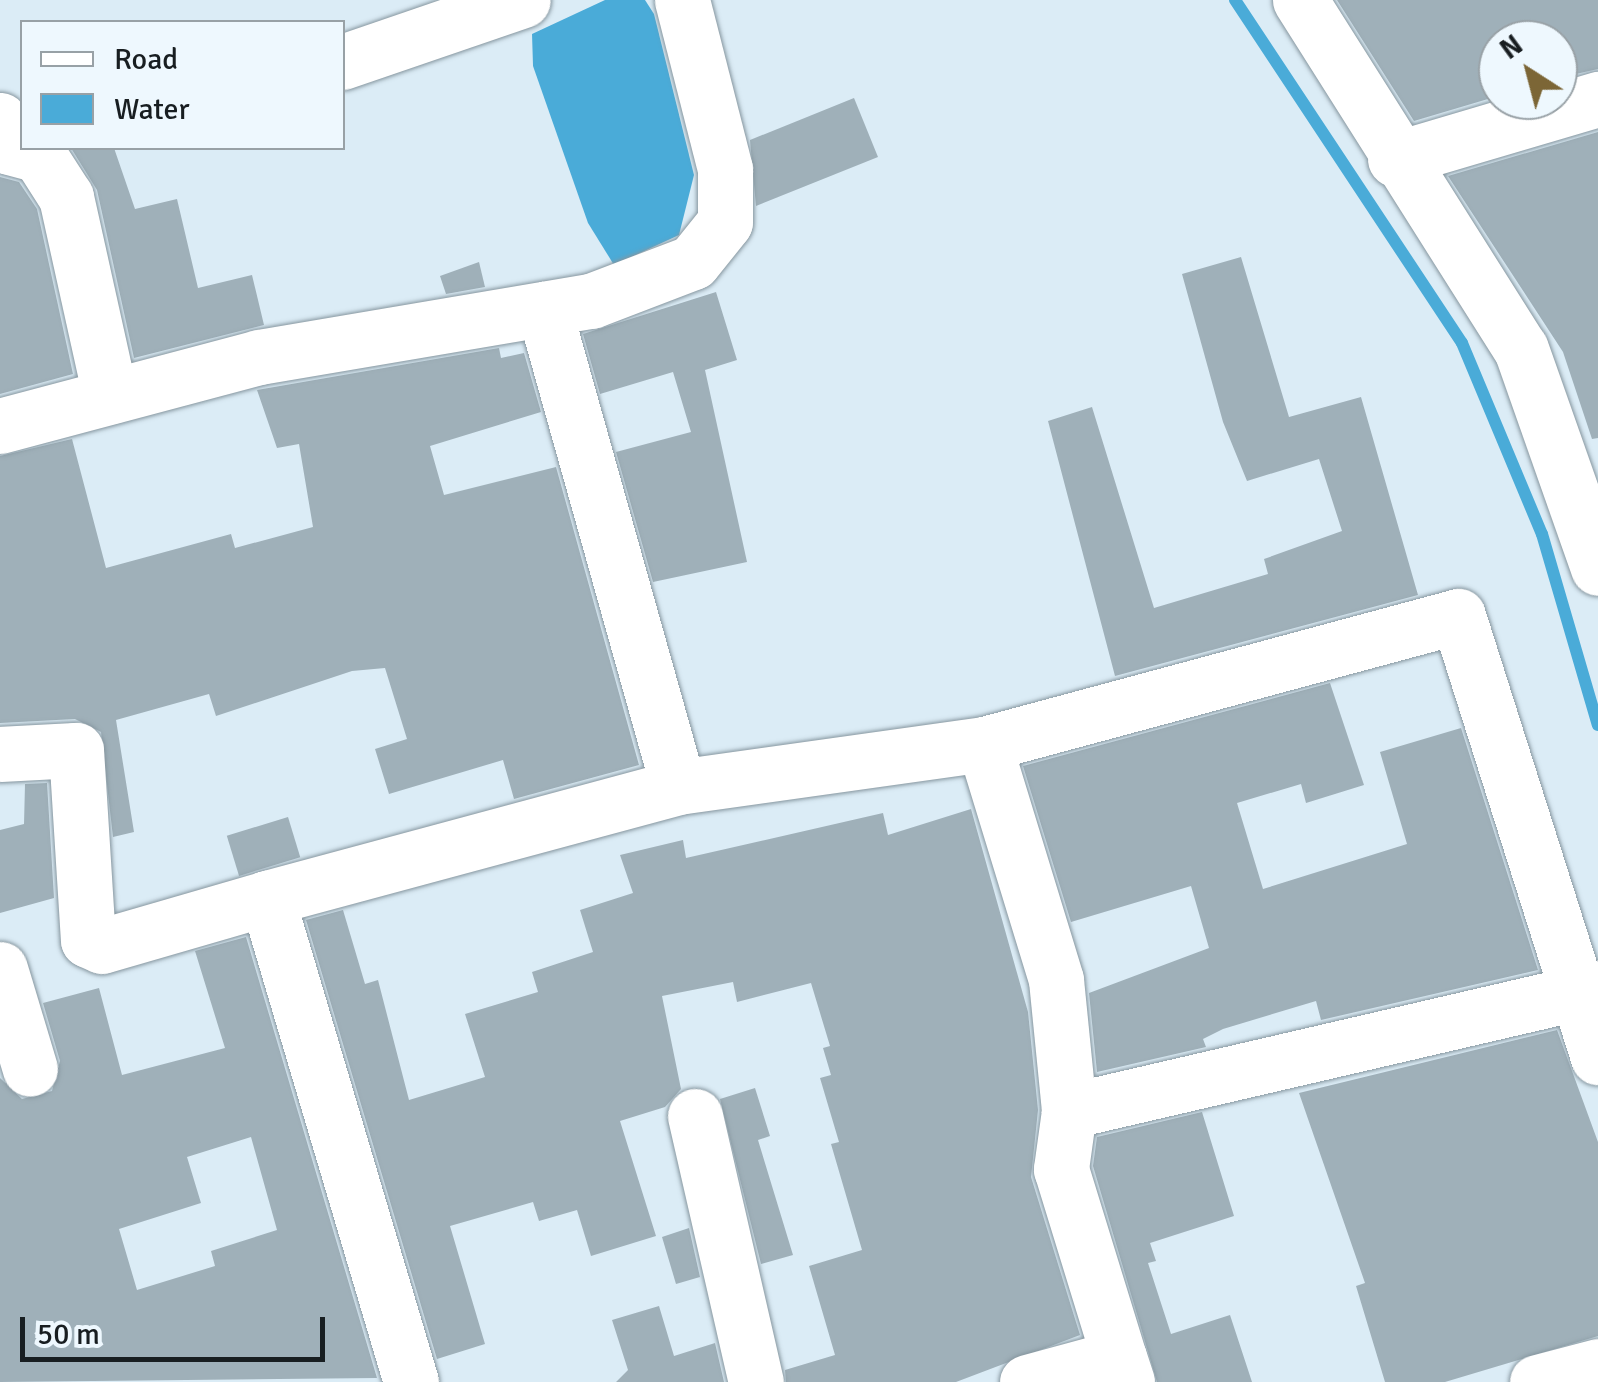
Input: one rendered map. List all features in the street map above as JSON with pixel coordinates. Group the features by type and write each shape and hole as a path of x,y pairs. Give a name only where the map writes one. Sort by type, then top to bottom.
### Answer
{"street":[{"path":"345,61 523,0"},
{"path":"0,426 259,357 544,308 664,276 710,248 725,222 710,89 682,0"},
{"path":"1300,0 1394,159 1521,349 1598,568"},
{"path":"1394,159 1598,99"},
{"path":"40,150 66,197 110,396"},
{"path":"544,308 678,787"},
{"path":"0,754 76,750 88,940 102,946 678,787 984,744 1458,616 1590,990 1598,1057"},
{"path":"984,744 1056,980 1069,1111 1062,1169 1123,1370 1027,1382"},
{"path":"267,898 412,1382"},
{"path":"0,969 30,1069"},
{"path":"1069,1111 1590,990"},
{"path":"695,1116 756,1382"},
{"path":"1538,1382 1598,1366"}],"water":[{"path":"605,0 645,0 654,14 694,175 679,235 614,265 588,223 533,66 532,34"}],"building":[{"path":"1337,0 1598,0 1598,69 1578,74 1578,20 1478,20 1478,102 1414,121"},
{"path":"854,98 878,157 756,206 750,140"},
{"path":"1598,132 1598,438 1592,439 1563,352 1448,176"},
{"path":"72,150 115,150 135,209 177,199 198,288 252,275 264,325 134,358 97,190"},
{"path":"0,177 19,182 37,209 73,374 0,394"},
{"path":"1241,257 1289,417 1361,397 1418,595 1115,676 1048,421 1092,407 1154,608 1268,574 1264,559 1342,531 1319,459 1247,481 1223,422 1182,274"},
{"path":"479,262 485,287 446,294 440,276"},
{"path":"716,292 737,360 705,370 747,562 653,582 616,452 691,432 673,372 600,394 583,334"},
{"path":"499,348 501,358 524,353 541,412 430,446 444,495 556,467 639,765 514,799 503,760 389,794 375,749 407,739 385,668 352,671 216,716 209,694 116,720 134,832 113,837 101,732 75,719 0,723 0,456 72,439 106,568 231,534 235,548 313,527 299,444 277,448 257,390"},
{"path":"1330,683 1364,785 1306,803 1301,784 1237,803 1263,889 1407,844 1380,752 1461,728 1538,970 1321,1020 1316,1001 1223,1029 1203,1039 1206,1047 1097,1072 1089,993 1209,948 1191,886 1071,922 1023,766"},
{"path":"47,783 54,898 0,913 0,830 24,824 25,784"},
{"path":"971,809 1028,1012 1038,1110 1031,1177 1080,1335 956,1382 786,1382 785,1370 835,1355 809,1266 862,1250 831,1144 839,1142 820,1078 831,1075 823,1048 830,1046 811,983 737,1002 733,982 662,996 681,1089 665,1107 620,1121 656,1236 591,1256 577,1210 539,1221 533,1202 450,1226 485,1344 437,1359 306,920 343,910 365,984 378,980 409,1100 485,1077 465,1014 538,992 532,972 593,952 580,910 633,893 620,855 683,840 686,858 883,813 888,835"},
{"path":"288,817 300,857 239,876 227,836"},
{"path":"246,937 377,1378 0,1382 0,1078 22,1099 52,1091 60,1061 43,1003 99,988 122,1075 225,1048 195,951","holes":["251,1137 277,1230 211,1251 215,1266 137,1290 119,1229 201,1203 187,1157"]},
{"path":"1557,1030 1598,1142 1598,1336 1445,1382 1385,1382 1356,1286 1365,1283 1299,1093"},
{"path":"755,1088 770,1136 758,1140 793,1255 761,1264 720,1099"},
{"path":"1202,1112 1234,1216 1150,1243 1156,1261 1148,1263 1171,1334 1230,1315 1252,1382 1157,1382 1093,1166 1097,1137"},
{"path":"689,1228 700,1277 676,1284 662,1237"},
{"path":"659,1306 674,1356 715,1343 724,1382 616,1382 628,1370 612,1320"}],"waterway":[{"path":"1235,0 1462,343 1542,534 1598,725"}]}
